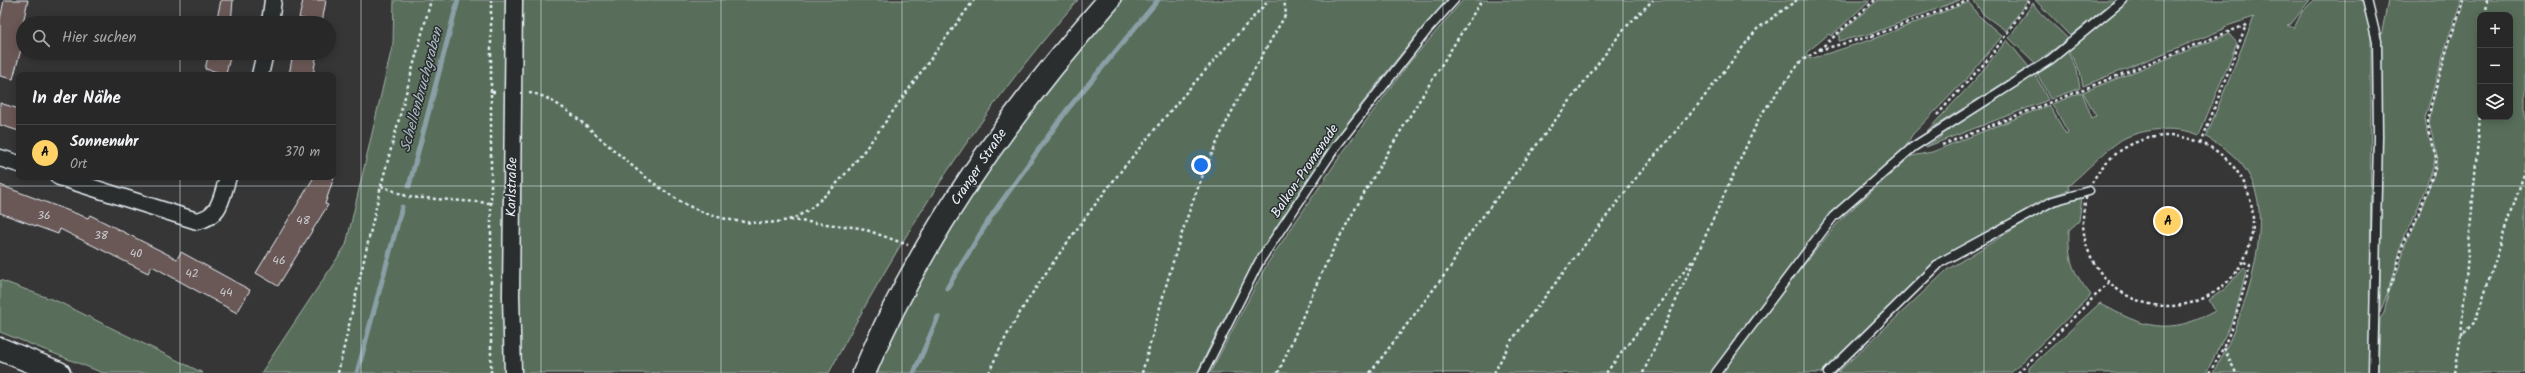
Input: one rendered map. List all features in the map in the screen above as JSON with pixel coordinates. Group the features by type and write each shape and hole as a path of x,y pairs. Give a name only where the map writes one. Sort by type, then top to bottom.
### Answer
{"main road":[{"name":"Cranger Straße","path":"864,373 873,350 925,251 1007,126 1076,37 1109,0"},
{"path":"0,349 59,373"},
{"name":"Cranger Straße","path":"852,373 873,350"}],"street":[{"path":"271,16 273,0"},
{"name":"Karlstraße","path":"513,373 511,296 514,0"},
{"path":"261,72 263,60"},
{"path":"0,158 16,163"},
{"path":"68,180 197,221 209,219 216,210 227,180"}],"lane":[{"name":"Balkon-Promenade","path":"1203,373 1259,262 1332,153 1428,29 1454,0"},
{"path":"1716,373 1833,217 1913,147 2051,59 2123,0"},
{"path":"2367,0 2377,41 2378,137 2373,373"},
{"path":"1828,373 1940,262 2052,201 2089,190"}],"path":[{"path":"338,373 381,186 431,0"},
{"path":"491,373 492,0"},
{"path":"789,220 816,204 854,164 974,0"},
{"path":"989,373 1031,294 1095,203 1188,88 1269,0"},
{"path":"1142,373 1180,241 1205,170 1230,117 1286,14 1284,0"},
{"path":"1278,373 1312,293 1361,199 1412,110 1482,0"},
{"path":"1370,373 1452,265 1462,244 1624,29 1653,0"},
{"path":"1494,373 1511,341 1636,178 1697,106 1757,30 1797,0"},
{"path":"1643,373 1760,116 1801,60 1819,50 1875,0"},
{"path":"1819,50 1872,36 1970,0"},
{"path":"1932,121 1991,56 2030,0"},
{"path":"2375,323 2381,315 2405,238 2413,228 2435,169 2437,156 2428,127 2431,105 2446,50 2464,0"},
{"path":"2486,12 2487,0"},
{"path":"1913,147 1922,151 1945,144 2246,25 2201,143"},
{"path":"491,92 534,93 563,107 635,168 680,202 709,214 738,221 766,222 789,220 860,228 925,251"},
{"path":"2455,373 2461,335 2480,120"},
{"path":"2157,137 2180,137 2201,143 2225,158 2243,180 2252,207 2253,228 2253,235 2244,262 2225,286 2199,301 2169,307 2139,302 2109,282 2088,252 2083,221 2089,190 2100,171 2115,154 2135,143 2157,137"},
{"path":"2461,335 2475,322 2525,171"},
{"path":"381,186 409,197 491,203"},
{"path":"1606,373 1696,256"},
{"path":"2209,373 2224,348 2236,316 2250,265 2244,262"},
{"path":"2018,373 2109,282"},
{"path":"2224,348 2236,373"}],"green space":[{"path":"394,0 1078,0 1042,42 1008,86 942,179 855,324 829,373 261,373 346,245 393,43"},
{"path":"1122,0 1447,0 1375,87 1309,178 1249,273 1222,322 1197,373 876,373 898,322 924,273 953,224 1017,131 1086,42"},
{"path":"1463,0 1870,0 1831,36 1829,34 1806,53 1810,59 1873,39 1969,2 1977,14 2002,36 1971,74 1912,135 1905,148 1832,214 1741,330 1711,373 1210,373 1267,264 1343,152 1409,63"},
{"path":"1878,0 1960,0 1873,33 1839,41 1839,34"},
{"path":"1973,0 2028,0 2006,31 1984,15"},
{"path":"2035,0 2115,0 2070,36"},
{"path":"2127,0 2310,0 2291,24 2287,25 2294,28 2302,12 2314,0 2365,0 2371,40 2370,373 2213,373 2234,330 2244,304 2252,277 2257,249 2259,222 2257,198 2246,170 2231,154 2206,137 2254,17 2224,27 2224,29 2083,86 2080,71 2068,50"},
{"path":"2388,0 2462,0 2449,36 2425,118 2428,136 2434,146 2436,155 2433,168 2412,223 2404,235 2393,278 2380,313 2380,42"},
{"path":"2465,0 2525,0 2525,373 2378,373 2380,319 2384,313 2388,294 2399,267 2407,238 2414,228 2435,171 2438,156 2429,123 2443,62"},
{"path":"2033,3 2040,13 2068,39 2035,63 2009,38"},
{"path":"2229,34 2237,43 2199,135 2182,130 2163,129 2135,134 2121,140 2068,186 2069,190 2046,198 1939,260 1823,373 1721,373 1748,334 1841,219 1911,156 1932,152 2049,105 2066,134 2068,132 2052,104 2082,92 2092,118 2096,116 2083,92"},
{"path":"2007,40 2029,67 1927,131 1975,80"},
{"path":"2067,51 2077,70 2080,88 2050,99 2037,73"},
{"path":"2035,74 2048,100 1926,147 1941,137 1940,134"},
{"path":"2082,197 2079,221 2069,230 2069,250 2075,272 2091,295 2011,373 1837,373 1948,269 2035,216 2063,202"},
{"path":"2244,267 2246,271 2235,316 2206,373 2029,373 2029,368 2100,303 2115,312 2143,323 2156,326 2184,324 2215,311 2209,300 2226,288"},
{"path":"0,280 59,302 203,373 103,373 0,332"}],"building":[{"path":"4,0 28,0 24,16 16,16 16,60 18,60 13,79 0,76 0,20"},
{"path":"221,0 233,0 232,16 218,16"},
{"path":"303,0 326,0 323,16 299,16"},
{"path":"207,60 229,60 226,72 218,72 205,69"},
{"path":"292,60 316,60 314,72 290,72"},
{"path":"0,103 16,108 16,130 0,125"},
{"path":"312,180 333,180 325,204 328,205 278,286 256,273"},
{"path":"0,185 88,218 90,215 177,259 181,252 250,290 237,313 152,266 148,273 60,229 58,234 0,213"}],"waterway":[{"name":"Schellenbruchgraben","path":"409,186 458,0"},
{"path":"947,288 992,215 1067,110 1158,0"},
{"name":"Schellenbruchgraben","path":"357,373 402,207"},
{"path":"914,373 938,317"}],"place":[{"name":"Sonnenuhr","path":"2168,221"}]}
